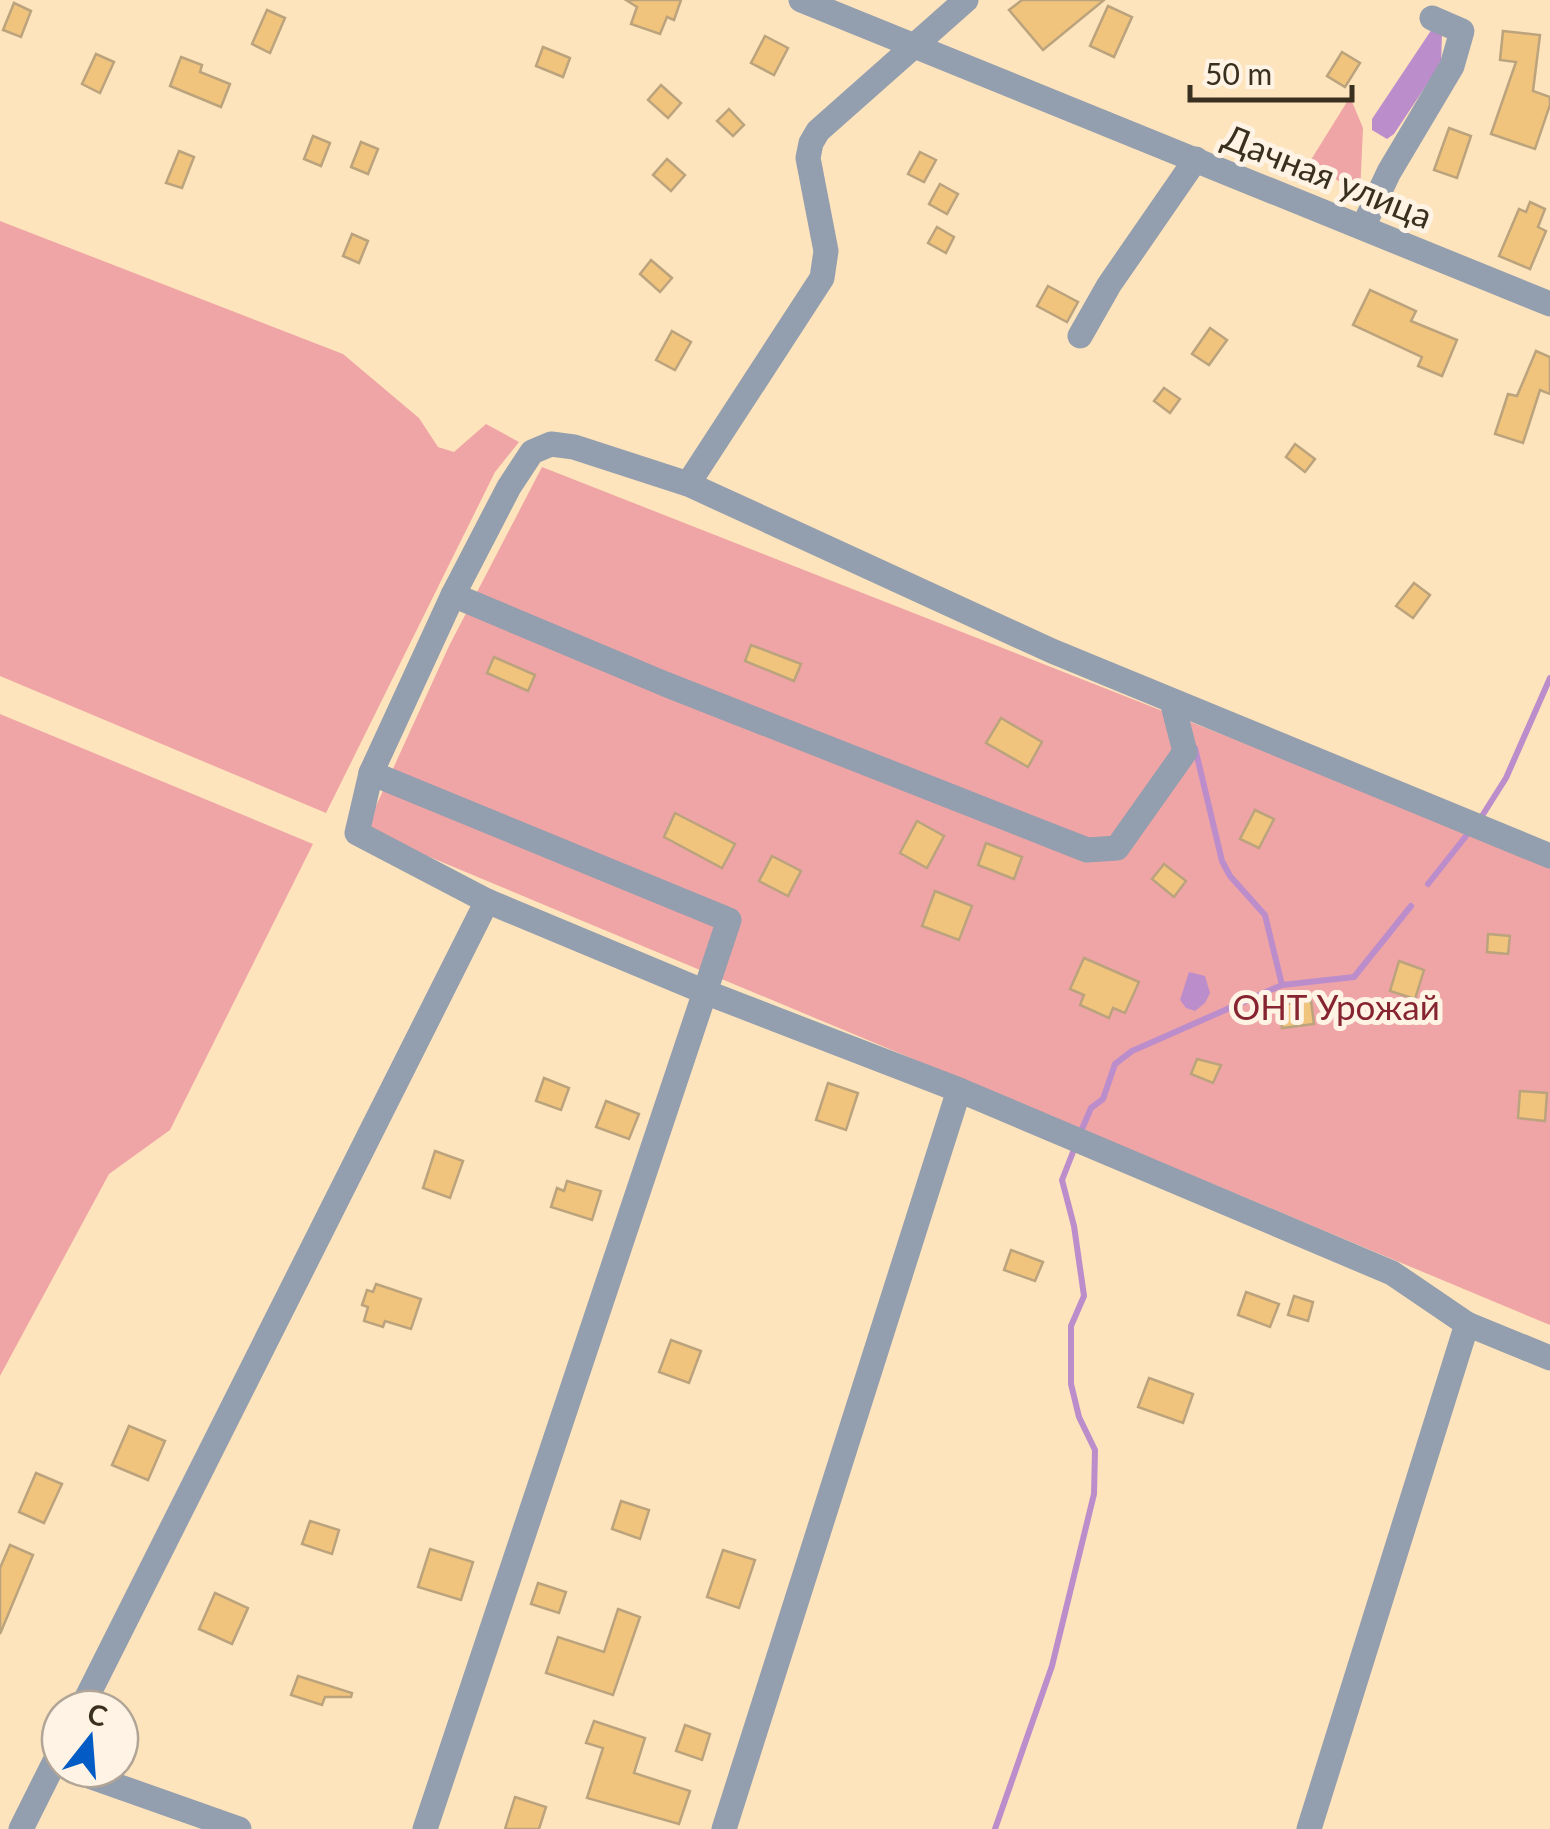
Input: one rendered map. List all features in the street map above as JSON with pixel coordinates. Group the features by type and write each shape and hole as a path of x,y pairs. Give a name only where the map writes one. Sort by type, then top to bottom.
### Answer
{"street":[{"name":"Дачная улица","path":"800,0 1550,304"},
{"path":"688,484 822,278 826,251 808,158 810,143 818,131 910,46 966,0"},
{"path":"1363,227 1389,172 1452,66 1462,31 1432,18"},
{"path":"1080,336 1109,285 1196,159"},
{"path":"1550,856 1172,701 853,562 688,484 574,447 551,444 532,452 508,487 453,595 371,773 357,833 488,902 704,992 959,1090 1392,1273 1467,1324 1550,1358"},
{"path":"453,595 665,684 1087,850 1117,848 1185,752 1172,701"},
{"path":"371,773 730,920 424,1829"},
{"path":"91,1689 488,902"},
{"path":"724,1829 959,1090"},
{"path":"1309,1829 1467,1324"},
{"path":"22,1829 45,1789"},
{"path":"132,1789 238,1829"}],"green space":[{"path":"1350,97 1363,128 1360,194 1309,163"},
{"path":"0,221 343,354 419,418 438,447 454,452 486,424 519,442 495,472 326,813 0,676"},
{"name":"ОНТ Урожай","path":"542,467 1374,794 1550,856 1550,1325 365,830 449,646"},
{"path":"0,714 313,844 170,1130 109,1174 0,1376"}],"shaded area":[{"path":"1432,29 1442,34 1441,63 1387,139 1372,130 1372,119"},
{"path":"1189,972 1205,976 1210,993 1195,1011 1180,1000"}],"building":[{"path":"626,0 681,0 674,20 667,17 660,34 631,24 637,7"},
{"path":"1022,0 1104,0 1043,50 1009,10"},
{"path":"14,3 31,11 21,37 3,30"},
{"path":"1108,6 1132,17 1114,57 1090,46"},
{"path":"267,10 285,18 270,53 252,44"},
{"path":"1503,31 1540,35 1533,91 1550,97 1550,105 1535,149 1491,134 1516,62 1500,60"},
{"path":"765,36 788,48 774,75 751,63"},
{"path":"543,47 570,58 563,77 536,66"},
{"path":"1342,52 1360,63 1345,87 1327,76"},
{"path":"96,54 114,62 100,93 82,84"},
{"path":"181,57 202,65 200,72 230,84 221,107 170,86"},
{"path":"661,85 681,103 668,118 648,100"},
{"path":"729,109 744,125 733,136 717,121"},
{"path":"1449,128 1471,136 1457,178 1434,170"},
{"path":"313,136 330,143 321,166 304,159"},
{"path":"361,142 378,149 368,174 351,167"},
{"path":"179,151 194,157 182,188 166,183"},
{"path":"920,152 936,160 924,182 908,174"},
{"path":"667,159 685,175 671,191 653,175"},
{"path":"940,184 958,194 947,214 929,204"},
{"path":"1530,202 1545,209 1538,227 1546,231 1530,269 1499,256 1519,209 1526,212"},
{"path":"937,227 954,237 946,253 928,243"},
{"path":"352,234 368,241 359,263 343,256"},
{"path":"651,260 672,278 660,292 640,274"},
{"path":"1048,286 1078,302 1067,322 1037,306"},
{"path":"1370,290 1416,311 1411,321 1457,340 1442,376 1418,366 1422,357 1353,325"},
{"path":"1210,328 1227,340 1209,365 1192,354"},
{"path":"672,331 691,342 675,370 656,360"},
{"path":"1536,351 1550,357 1550,394 1540,390 1523,443 1495,434 1508,394 1517,396"},
{"path":"1164,388 1180,399 1170,413 1154,401"},
{"path":"1295,444 1315,459 1305,472 1286,457"},
{"path":"1414,583 1430,595 1413,618 1396,606"},
{"path":"751,645 801,664 794,681 745,661"},
{"path":"494,657 535,675 528,691 487,673"},
{"path":"1001,718 1042,742 1028,767 986,743"},
{"path":"1255,810 1274,819 1259,848 1240,839"},
{"path":"675,813 735,844 722,868 664,837"},
{"path":"917,821 944,836 927,868 900,853"},
{"path":"986,843 1022,857 1014,879 978,865"},
{"path":"772,856 801,871 788,896 759,881"},
{"path":"1164,864 1186,881 1174,897 1152,879"},
{"path":"935,891 972,906 959,940 922,926"},
{"path":"1488,934 1510,936 1508,954 1487,952"},
{"path":"1084,958 1139,982 1125,1013 1113,1008 1109,1018 1080,1005 1084,995 1070,989"},
{"path":"1399,961 1424,970 1415,999 1390,991"},
{"path":"1311,1001 1314,1024 1282,1028 1279,1005"},
{"path":"1197,1059 1221,1065 1213,1083 1191,1074"},
{"path":"544,1078 569,1088 561,1110 536,1101"},
{"path":"828,1083 858,1093 846,1130 816,1120"},
{"path":"1520,1091 1547,1093 1545,1121 1518,1118"},
{"path":"606,1101 639,1114 629,1139 596,1127"},
{"path":"435,1151 463,1161 450,1198 423,1188"},
{"path":"567,1181 601,1191 592,1220 551,1207 557,1188 564,1191"},
{"path":"1011,1250 1043,1262 1035,1281 1004,1270"},
{"path":"376,1284 421,1299 411,1329 385,1321 383,1327 364,1321 368,1307 362,1305 367,1290 373,1292"},
{"path":"1246,1292 1279,1304 1270,1327 1238,1315"},
{"path":"1294,1296 1313,1302 1308,1321 1288,1315"},
{"path":"671,1340 701,1351 689,1383 659,1372"},
{"path":"1149,1378 1193,1394 1183,1423 1138,1407"},
{"path":"129,1426 165,1441 148,1480 112,1465"},
{"path":"36,1473 62,1484 44,1523 19,1512"},
{"path":"621,1501 649,1510 640,1539 612,1529"},
{"path":"310,1521 339,1530 332,1554 302,1544"},
{"path":"10,1545 33,1555 0,1634 0,1568"},
{"path":"430,1549 473,1562 461,1600 418,1587"},
{"path":"723,1550 755,1560 739,1608 707,1597"},
{"path":"538,1583 566,1592 559,1613 531,1604"},
{"path":"215,1593 248,1608 232,1644 199,1629"},
{"path":"618,1609 640,1617 613,1695 546,1673 558,1637 604,1652"},
{"path":"298,1676 352,1693 351,1697 325,1697 322,1705 291,1695"},
{"path":"594,1721 645,1738 634,1773 690,1791 679,1824 587,1798 603,1748 586,1743"},
{"path":"685,1725 710,1734 702,1760 676,1751"},
{"path":"515,1797 546,1807 539,1829 505,1829"}],"waterway":[{"path":"1482,816 1506,778 1550,678"},
{"path":"1195,748 1222,861 1230,876 1265,915 1282,985"},
{"path":"1428,884 1470,831"},
{"path":"1079,1136 1091,1108 1103,1099 1115,1064 1132,1051 1282,985 1354,977 1411,906"},
{"path":"995,1829 1052,1666 1094,1494 1095,1450 1079,1417 1071,1384 1071,1326 1084,1296 1074,1226 1062,1180 1075,1147"}]}
